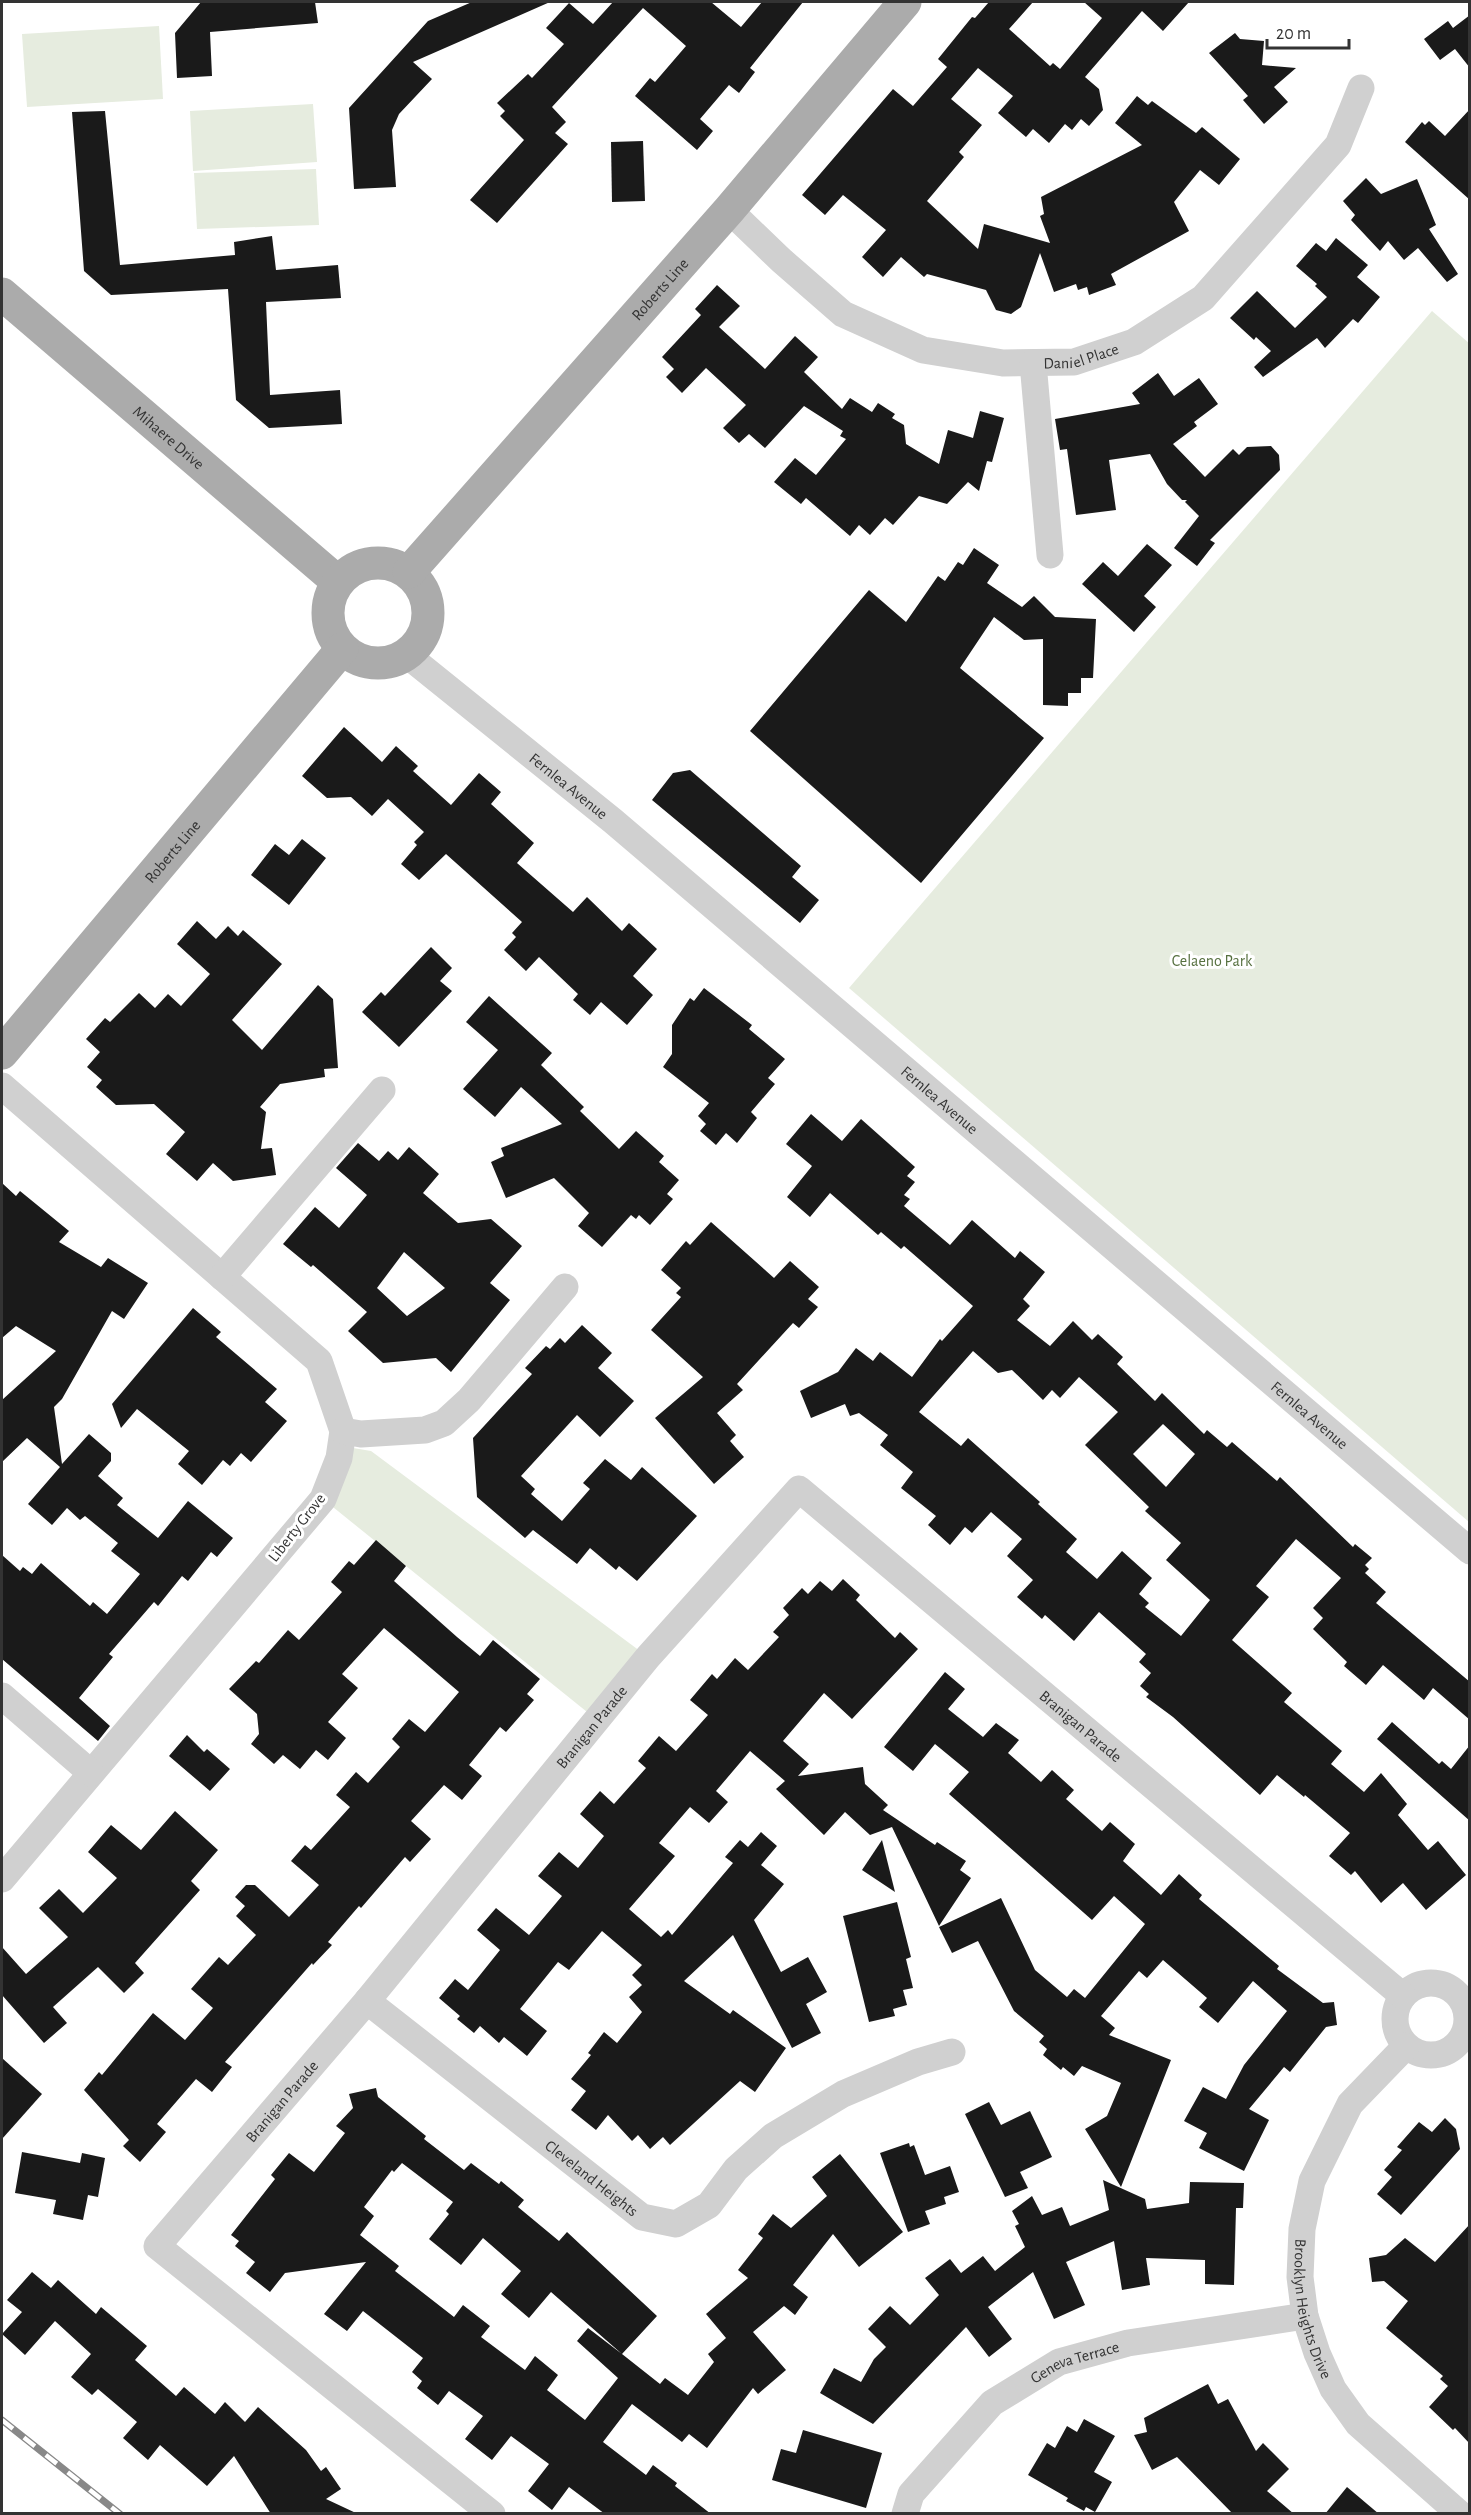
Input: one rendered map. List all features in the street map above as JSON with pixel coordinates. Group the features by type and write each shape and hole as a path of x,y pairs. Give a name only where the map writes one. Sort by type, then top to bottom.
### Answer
{"main road":[{"name":"Roberts Line","path":"409,572 729,210 905,2"},
{"name":"Mihaere Drive","path":"2,294 338,582"},
{"path":"379,562 395,565 409,572 420,584 427,598 429,614 426,630 418,644 407,655 391,662 374,663 357,659 342,649 328,624 327,609 330,595 338,582 349,571 363,564 379,562"},
{"name":"Roberts Line","path":"2,1053 342,649"}],"street":[{"name":"Daniel Place","path":"729,210 781,260 843,314 923,350 1003,363 1074,362 1134,342 1200,301 1338,145 1361,88"},
{"path":"1033,363 1050,555"},
{"name":"Fernlea Avenue","path":"407,655 613,821 1470,1551"},
{"name":"Liberty Grove","path":"2,1086 319,1361 343,1431 339,1458 323,1499 2,1879"},
{"path":"222,1277 382,1090"},
{"path":"343,1431 361,1434 425,1430 444,1423 469,1400 565,1287"},
{"name":"Branigan Parade","path":"492,2514 157,2246 368,2001 648,1657 799,1489 1403,1996"},
{"path":"2,1696 91,1773"},
{"path":"1462,1982 1467,2022 1464,2047 1439,2055 1416,2052 1406,2046 1395,2027 1395,2016 1403,1996 1422,1984 1462,1982"},
{"name":"Cleveland Heights","path":"368,2001 642,2217 676,2224 709,2205 736,2169 773,2136 843,2094 918,2062 952,2052"},
{"name":"Brooklyn Heights Drive","path":"1406,2046 1350,2104 1312,2181 1302,2229 1300,2277 1305,2316 1317,2353 1333,2390 1358,2424 1460,2514"},
{"name":"Geneva Terrace","path":"905,2514 911,2494 992,2403 1059,2362 1128,2343 1305,2316"}],"green space":[{"path":"159,26 163,99 27,107 22,34"},
{"path":"313,104 317,162 193,171 190,111"},
{"path":"316,169 319,225 197,229 194,173"},
{"name":"Celaeno Park","path":"1432,311 1470,344 1469,1522 849,988"},
{"path":"341,1446 371,1451 648,1657 597,1720 323,1499"}],"building":[{"path":"201,2 315,2 318,23 210,32 212,76 177,78 175,33"},
{"path":"472,2 550,2 413,62 432,79 399,114 392,130 396,187 354,189 349,108 428,21"},
{"path":"613,2 711,2 741,27 762,2 803,2 750,68 755,72 739,93 729,85 700,119 713,131 697,150 635,96 650,78 655,82 686,46 643,8 552,107 566,122 555,133 568,144 497,223 470,200 524,140 500,116 505,111 497,103 528,74 532,78 564,44 546,28 569,3 593,24"},
{"path":"989,2 1033,2 1009,29 1050,66 1053,63 1060,69 1102,18 1084,2 1189,2 1163,31 1142,11 1085,77 1099,89 1103,110 1089,126 1081,119 1072,130 1065,124 1049,143 1033,129 1026,137 998,113 1013,96 978,68 951,99 982,125 959,152 964,157 927,201 978,249 984,224 1050,243 1040,216 1044,214 1041,197 1142,145 1115,123 1137,96 1148,105 1152,101 1196,133 1202,127 1240,159 1219,185 1200,170 1174,202 1189,231 1111,274 1116,285 1089,295 1087,287 1078,290 1076,284 1054,292 1040,253 1021,307 1011,314 996,310 986,290 927,274 924,277 901,257 883,277 862,257 886,230 843,195 825,215 802,195 893,89 913,106 947,67 938,59 972,17 975,18"},
{"path":"1470,15 1470,68 1455,49 1440,60 1424,39 1448,21 1453,28"},
{"path":"1235,33 1240,39 1264,41 1262,65 1296,68 1274,87 1288,102 1264,124 1243,100 1248,96 1209,53"},
{"path":"1470,109 1470,200 1405,142 1422,122 1425,125 1429,121 1445,136"},
{"path":"105,111 120,265 235,255 234,242 272,236 276,270 338,265 341,298 266,302 270,395 340,390 342,424 269,428 236,400 228,289 111,295 84,271 72,112"},
{"path":"643,141 645,201 612,202 611,142"},
{"path":"1366,178 1381,194 1417,179 1436,225 1429,229 1458,274 1447,282 1418,248 1404,260 1388,241 1380,251 1351,220 1355,215 1343,201"},
{"path":"1336,238 1368,265 1357,277 1380,297 1358,323 1353,319 1325,348 1317,338 1263,377 1254,367 1271,351 1256,337 1254,340 1230,318 1257,291 1295,328 1327,297 1315,286 1317,284 1296,266 1316,243 1326,251"},
{"path":"717,285 740,306 719,327 765,369 795,336 818,357 804,372 842,409 850,398 872,412 878,403 895,414 892,418 904,425 906,444 939,464 948,430 973,438 980,411 1004,418 992,462 987,461 979,491 968,482 947,504 919,496 893,525 885,518 870,535 859,525 850,536 806,498 801,504 774,482 795,458 816,475 846,439 840,436 843,431 804,406 765,448 749,434 739,443 723,428 746,405 706,368 682,393 666,377 674,369 662,357 701,315 695,309"},
{"path":"1158,373 1174,396 1199,378 1218,404 1194,422 1197,426 1173,444 1205,477 1233,449 1239,455 1247,447 1271,446 1279,455 1280,470 1210,540 1215,543 1197,566 1174,548 1199,516 1185,502 1187,500 1182,500 1167,484 1150,454 1109,460 1116,510 1076,515 1067,449 1060,450 1055,419 1140,404 1132,393"},
{"path":"1147,544 1172,565 1144,596 1156,607 1134,632 1082,584 1103,562 1118,576"},
{"path":"974,548 999,565 987,583 1022,607 1034,596 1055,617 1096,619 1093,678 1081,678 1081,693 1068,693 1068,706 1043,705 1043,639 1024,640 994,617 960,668 1044,738 921,883 750,731 869,590 906,622 938,576 945,581 958,562 963,565"},
{"path":"344,727 382,762 396,746 418,766 413,771 451,805 479,773 501,792 491,804 534,843 517,863 573,912 587,897 622,931 629,923 657,949 633,976 653,995 627,1025 601,1002 590,1015 573,1000 578,994 539,957 526,971 504,950 516,937 512,933 522,922 446,854 419,880 401,864 417,845 414,842 424,832 388,799 372,816 351,797 327,798 302,776"},
{"path":"690,770 801,866 792,877 819,900 800,923 652,800 673,773"},
{"path":"302,839 326,858 289,905 251,875 275,844 289,855"},
{"path":"197,921 216,939 228,926 238,936 243,930 282,964 232,1020 262,1050 318,985 333,999 338,1068 324,1069 325,1077 280,1084 260,1107 266,1112 261,1149 272,1148 276,1175 233,1181 213,1163 197,1181 166,1154 185,1132 154,1104 116,1105 96,1087 102,1080 87,1067 100,1052 86,1039 105,1018 110,1022 139,993 155,1008 168,994 181,1006 210,974 177,944"},
{"path":"431,947 452,968 440,981 452,991 399,1047 362,1012 381,992 385,996"},
{"path":"704,988 752,1025 749,1029 785,1059 768,1078 775,1084 751,1112 757,1118 737,1143 726,1133 716,1145 700,1131 706,1124 698,1116 709,1103 663,1067 672,1054 672,1025 690,998 694,1001"},
{"path":"489,996 552,1053 541,1065 584,1107 580,1111 619,1149 636,1131 664,1156 659,1162 679,1180 667,1194 673,1199 650,1225 639,1215 636,1219 631,1215 602,1247 578,1226 589,1213 554,1178 506,1198 491,1162 504,1156 501,1148 562,1124 521,1087 495,1117 463,1089 498,1050 466,1022"},
{"path":"811,1114 842,1141 861,1119 915,1167 907,1176 915,1182 904,1195 910,1199 904,1206 950,1245 972,1220 1015,1258 1020,1251 1045,1272 1023,1299 1030,1306 1017,1320 1050,1346 1073,1321 1092,1340 1098,1334 1123,1357 1117,1364 1155,1401 1162,1393 1204,1434 1207,1430 1227,1447 1232,1442 1277,1481 1280,1477 1353,1547 1355,1544 1372,1558 1365,1565 1369,1569 1365,1573 1386,1592 1376,1603 1470,1682 1470,1720 1433,1688 1424,1700 1383,1665 1366,1685 1344,1666 1347,1662 1313,1629 1323,1618 1313,1608 1341,1578 1296,1539 1256,1586 1269,1597 1232,1640 1292,1693 1284,1702 1342,1751 1331,1764 1364,1792 1381,1773 1407,1804 1398,1815 1428,1850 1438,1841 1466,1875 1426,1910 1403,1883 1381,1903 1355,1871 1351,1875 1329,1856 1350,1833 1277,1775 1260,1795 1173,1717 1146,1697 1149,1694 1140,1686 1151,1673 1139,1662 1146,1654 1099,1612 1074,1641 1045,1615 1042,1619 1017,1597 1033,1580 1007,1556 1022,1539 991,1512 972,1533 965,1527 950,1545 928,1525 936,1516 901,1488 913,1472 880,1445 888,1435 859,1413 850,1416 845,1404 811,1418 800,1391 838,1372 856,1348 873,1361 880,1352 912,1377 940,1339 942,1341 973,1306 904,1246 901,1249 881,1232 878,1235 830,1193 810,1217 787,1197 812,1166 786,1144","holes":["973,1351 998,1373 1012,1370 1043,1400 1052,1390 1060,1398 1079,1377 1118,1412 1085,1445 1149,1507 1145,1511 1181,1543 1166,1560 1210,1600 1181,1636 1145,1607 1149,1603 1139,1594 1152,1578 1122,1551 1097,1579 1066,1552 1077,1539 1038,1504 1040,1502 968,1438 961,1446 919,1412","1163,1424 1195,1454 1166,1487 1133,1454"]},
{"path":"358,1143 379,1161 388,1151 398,1160 409,1147 439,1174 423,1193 458,1223 491,1219 522,1246 490,1283 510,1300 451,1372 436,1358 383,1363 348,1331 367,1312 313,1265 311,1267 283,1244 315,1207 339,1228 367,1195 336,1168","holes":["404,1252 445,1288 407,1316 377,1288"]},
{"path":"2,1183 16,1196 20,1191 69,1231 59,1242 101,1267 108,1258 148,1283 124,1319 112,1311 62,1399 54,1407 62,1464 89,1434 111,1453 111,1461 98,1476 123,1498 117,1505 158,1538 188,1501 233,1538 217,1557 211,1552 188,1581 182,1576 158,1606 154,1602 109,1654 113,1657 79,1698 110,1726 98,1741 2,1659 2,1555 20,1571 23,1567 32,1574 41,1563 90,1606 93,1602 107,1614 140,1574 111,1551 118,1543 85,1516 80,1520 67,1508 52,1525 28,1504 60,1467 27,1438 2,1462 2,1400 56,1351 16,1326 2,1338"},
{"path":"711,1222 774,1278 790,1261 819,1287 808,1299 818,1307 799,1328 793,1323 737,1384 743,1390 717,1413 736,1435 730,1441 744,1457 714,1484 655,1418 703,1377 651,1330 681,1297 676,1293 681,1288 661,1270 686,1241 690,1245"},
{"path":"193,1308 221,1332 216,1337 277,1389 265,1402 287,1421 251,1462 241,1453 230,1466 223,1460 202,1485 178,1464 189,1451 137,1409 121,1428 112,1404"},
{"path":"582,1325 612,1353 598,1368 634,1401 600,1437 577,1415 521,1476 535,1489 531,1494 562,1521 590,1489 583,1483 605,1459 631,1480 642,1467 697,1516 637,1581 619,1566 616,1570 590,1548 577,1564 533,1530 525,1538 477,1497 473,1438 532,1374 525,1368 546,1346 550,1349 560,1338 565,1343"},
{"path":"376,1540 406,1566 394,1581 457,1637 480,1656 493,1640 540,1679 527,1694 534,1700 506,1732 500,1727 469,1765 482,1776 462,1800 444,1785 411,1821 431,1839 410,1862 405,1857 361,1908 359,1906 328,1942 332,1945 313,1965 312,1963 225,2062 232,2067 212,2092 196,2079 157,2124 166,2132 140,2162 123,2146 129,2140 84,2090 99,2072 102,2075 153,2013 185,2040 213,2008 191,1989 219,1957 228,1965 256,1935 236,1916 245,1906 235,1897 246,1885 255,1885 289,1917 319,1885 291,1861 305,1845 311,1850 350,1807 336,1795 356,1772 368,1783 400,1747 392,1739 409,1719 425,1732 459,1692 384,1628 342,1674 358,1688 328,1722 346,1738 328,1760 316,1750 300,1769 283,1755 274,1764 251,1744 259,1734 257,1714 229,1689 256,1661 259,1663 288,1630 299,1640 342,1592 331,1582 349,1561 354,1565"},
{"path":"843,1579 860,1595 856,1600 895,1638 900,1632 918,1649 852,1719 824,1693 783,1741 809,1764 798,1776 863,1767 865,1784 888,1805 883,1810 935,1845 937,1842 966,1861 960,1870 971,1878 939,1926 892,1827 870,1835 845,1812 824,1835 776,1789 785,1781 750,1751 716,1791 728,1802 709,1823 690,1807 659,1843 675,1856 629,1909 661,1937 668,1930 672,1935 733,1863 725,1857 740,1840 748,1847 761,1832 777,1846 761,1865 784,1884 754,1920 781,1972 808,1957 827,1992 806,2004 821,2033 792,2048 733,1935 684,1981 730,2014 733,2010 786,2048 755,2092 740,2081 670,2145 663,2137 650,2149 638,2135 632,2141 608,2115 596,2130 571,2110 586,2091 571,2079 591,2055 588,2053 604,2032 617,2043 642,2012 629,1997 642,1985 632,1975 642,1965 602,1931 569,1970 558,1962 520,2009 547,2031 527,2056 504,2037 499,2043 480,2026 474,2033 457,2019 460,2016 439,1998 455,1979 468,1990 500,1950 477,1930 496,1908 529,1935 562,1896 538,1876 559,1852 578,1868 604,1836 580,1814 600,1791 614,1804 646,1768 638,1761 659,1736 676,1751 708,1715 690,1700 712,1674 717,1679 735,1658 748,1670 779,1637 773,1632 789,1615 783,1608 802,1588 808,1594 820,1581 832,1591"},
{"path":"945,1672 965,1689 948,1709 983,1737 996,1723 1019,1740 1008,1753 1041,1782 1052,1770 1074,1790 1066,1799 1102,1831 1110,1822 1135,1844 1123,1861 1161,1895 1179,1874 1202,1895 1199,1899 1279,1966 1277,1969 1323,2003 1334,2002 1337,2025 1326,2027 1290,2072 1284,2067 1249,2109 1269,2120 1244,2171 1199,2148 1207,2133 1184,2121 1203,2087 1226,2099 1244,2065 1287,2011 1253,1981 1218,2023 1199,2007 1207,1998 1163,1960 1147,1978 1139,1971 1101,2016 1115,2028 1109,2035 1171,2060 1121,2187 1085,2129 1107,2116 1121,2083 1082,2066 1074,2076 1063,2067 1061,2070 1043,2055 1047,2049 1039,2042 1044,2036 1014,2011 978,1941 952,1953 939,1927 1001,1898 1035,1970 1067,1997 1074,1989 1085,1998 1145,1924 1114,1896 1092,1920 949,1794 969,1772 935,1744 913,1771 884,1747"},
{"path":"1392,1722 1439,1764 1442,1761 1451,1769 1470,1745 1470,1821 1377,1739"},
{"path":"187,1735 204,1752 207,1749 230,1769 210,1791 169,1756"},
{"path":"175,1811 218,1850 191,1881 200,1890 135,1963 144,1973 124,1993 98,1967 53,2007 67,2023 44,2043 2,1995 2,1947 26,1974 68,1937 39,1908 59,1889 83,1913 117,1878 88,1852 111,1825 141,1850"},
{"path":"882,1840 895,1892 862,1870"},
{"path":"897,1902 911,1957 906,1959 913,1988 903,1990 907,2005 893,2009 895,2016 869,2022 843,1916"},
{"path":"2,2058 42,2094 2,2139"},
{"path":"376,2088 378,2097 426,2136 424,2139 464,2170 471,2163 499,2184 501,2181 524,2200 518,2207 559,2241 567,2232 657,2316 622,2354 660,2384 665,2378 688,2395 714,2362 708,2354 726,2338 706,2314 748,2278 738,2270 763,2238 758,2234 773,2214 791,2228 827,2196 812,2177 840,2154 903,2232 859,2267 833,2234 793,2285 808,2297 795,2315 784,2306 753,2332 786,2370 758,2394 753,2388 707,2448 689,2434 682,2442 632,2404 603,2442 646,2475 653,2465 677,2483 675,2486 711,2514 605,2514 569,2487 552,2510 528,2491 549,2464 511,2436 492,2460 465,2439 483,2416 449,2391 438,2405 417,2388 422,2381 412,2372 423,2358 363,2311 347,2331 324,2314 366,2262 285,2273 270,2292 246,2273 255,2262 235,2246 239,2241 231,2235 275,2179 271,2175 289,2153 314,2172 345,2133 336,2126 353,2108 349,2094","holes":["402,2163 453,2202 446,2211 449,2214 429,2239 461,2265 483,2238 521,2271 501,2294 529,2318 551,2292 622,2354 588,2328 577,2341 618,2378 585,2420 547,2390 558,2375 535,2356 525,2370 481,2337 490,2326 463,2305 454,2317 395,2271 399,2266 360,2235 374,2216 364,2207 392,2170 394,2172"]},
{"path":"989,2102 1001,2125 1030,2111 1052,2157 1020,2172 1028,2188 1005,2197 965,2114"},
{"path":"1445,2118 1456,2129 1460,2149 1401,2215 1377,2194 1392,2177 1384,2170 1402,2150 1397,2147 1419,2122 1432,2132"},
{"path":"909,2143 910,2147 914,2145 925,2175 950,2166 959,2192 944,2197 946,2204 925,2211 930,2224 908,2232 880,2153"},
{"path":"22,2152 80,2163 82,2153 105,2158 98,2197 88,2195 83,2220 53,2214 56,2200 15,2193"},
{"path":"1103,2180 1145,2199 1147,2209 1189,2203 1190,2182 1244,2183 1243,2208 1236,2208 1234,2285 1205,2284 1205,2260 1146,2258 1150,2285 1122,2290 1114,2241 1066,2262 1085,2305 1054,2319 1033,2272 988,2307 1012,2339 989,2357 966,2327 873,2424 820,2393 834,2368 861,2382 874,2359 886,2347 868,2329 890,2306 910,2325 939,2295 925,2278 950,2259 961,2273 983,2256 995,2271 1025,2247 1015,2226 1019,2224 1012,2211 1032,2196 1042,2215 1062,2207 1070,2226 1109,2210"},
{"path":"1470,2224 1470,2444 1455,2428 1453,2430 1429,2407 1448,2386 1440,2379 1443,2376 1386,2328 1408,2301 1384,2281 1372,2282 1369,2258 1386,2255 1405,2238 1435,2262"},
{"path":"32,2272 51,2288 58,2280 96,2314 101,2307 147,2346 135,2360 176,2396 184,2387 215,2414 225,2402 245,2422 258,2407 306,2450 321,2471 326,2467 341,2489 326,2499 358,2514 271,2514 234,2456 207,2486 160,2445 148,2460 123,2438 137,2422 98,2389 92,2395 71,2377 91,2354 55,2321 25,2355 2,2334 22,2312 7,2300"},
{"path":"1208,2384 1218,2404 1228,2399 1256,2451 1263,2443 1289,2469 1267,2491 1294,2514 1233,2514 1177,2457 1152,2470 1134,2435 1147,2432 1144,2418"},
{"path":"1084,2419 1115,2436 1094,2472 1112,2482 1095,2512 1086,2507 1084,2511 1066,2501 1068,2498 1028,2475 1047,2443 1055,2448 1067,2426 1077,2432"},
{"path":"803,2430 882,2453 866,2508 772,2480 781,2449 796,2453"},
{"path":"1347,2487 1379,2514 1325,2514"}],"railway":[{"path":"2,2420 120,2514"}]}
